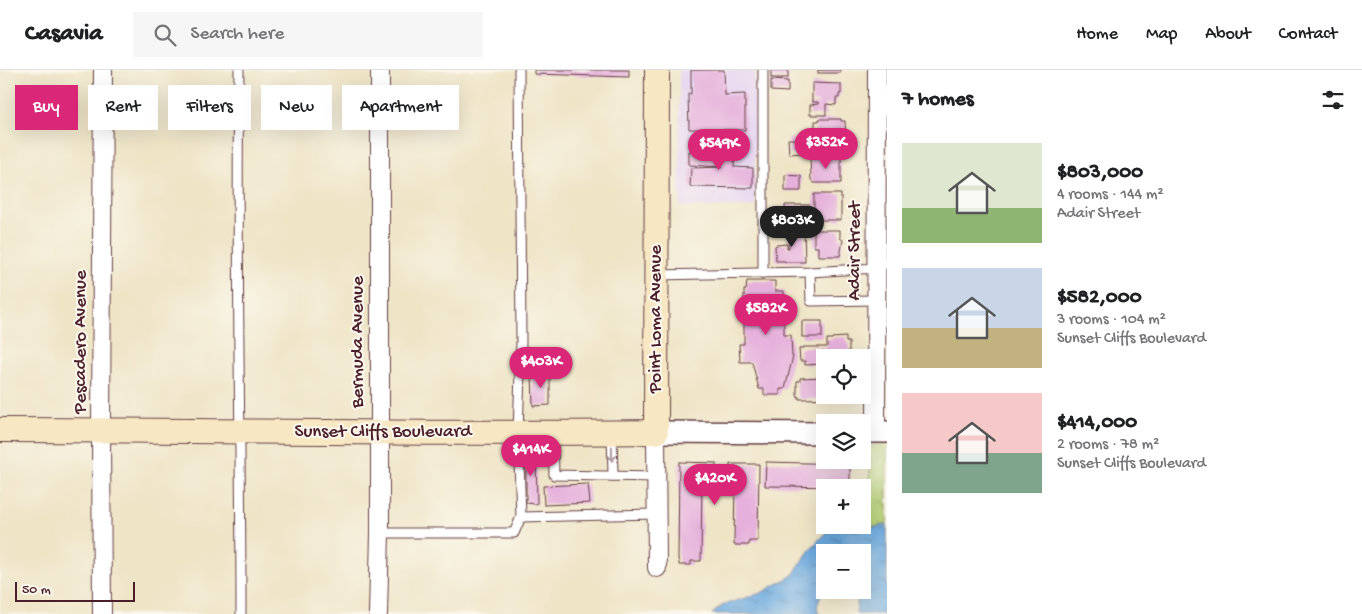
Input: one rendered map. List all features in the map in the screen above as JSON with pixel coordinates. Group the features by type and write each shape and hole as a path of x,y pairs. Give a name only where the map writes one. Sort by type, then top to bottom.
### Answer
{"main road":[{"name":"Point Loma Avenue","path":"656,432 657,70"},
{"name":"Sunset Cliffs Boulevard","path":"0,430 656,432"}],"street":[{"name":"Pescadero Avenue","path":"102,70 102,614"},
{"name":"Bermuda Avenue","path":"378,614 380,533 380,70"},
{"name":"Adair Street","path":"875,432 876,300 882,266 882,125 877,70"},
{"name":"Sunset Cliffs Boulevard","path":"656,432 816,433"},
{"name":"Point Loma Avenue","path":"656,432 656,568"}],"lane":[{"path":"239,70 241,614"},
{"path":"380,533 514,533 521,517 518,433 521,342 519,70"},
{"path":"763,70 763,273"},
{"path":"656,274 810,272 882,266"},
{"path":"810,272 812,301 876,300"},
{"path":"553,432 554,474 656,477"},
{"path":"612,432 613,476"},
{"path":"521,517 656,514"}],"shaded area":[{"path":"679,70 755,70 755,207 680,207"}],"green space":[{"path":"887,444 887,525 871,528 871,479 868,479 871,469 871,445"}],"water":[{"path":"887,525 887,614 856,614 857,599 871,599 871,544 816,544 816,599 820,599 817,607 819,614 712,614 723,605 761,593 793,575 811,548 824,534 871,534 871,528"}],"building":[{"path":"534,70 629,70 629,77 534,74"},
{"path":"691,70 724,70 725,95 745,94 745,130 689,129 688,94 691,94"},
{"path":"771,70 788,70 788,78 771,78"},
{"path":"818,70 840,70 840,73 818,73"},
{"path":"771,80 788,81 788,92 771,91"},
{"path":"812,83 841,84 841,94 839,94 839,98 836,98 836,105 826,104 826,115 810,115 810,105 818,104 818,102 812,102"},
{"path":"819,119 841,119 841,121 845,121 846,137 841,139 841,149 819,149 819,139 815,139 815,121 819,121"},
{"path":"788,139 804,139 804,153 789,154"},
{"path":"735,150 734,167 753,168 753,188 690,187 691,168 723,167 689,165 689,151"},
{"path":"810,157 841,157 841,183 814,183 811,180"},
{"path":"785,175 801,176 801,191 785,191"},
{"path":"814,194 841,194 841,220 818,220 818,211 814,211"},
{"path":"785,205 810,205 810,213 801,213 801,225 786,225"},
{"path":"789,230 804,230 805,262 776,261 776,245 787,244 787,248 789,248"},
{"path":"814,230 840,230 840,238 843,240 840,256 818,256 818,247 814,247"},
{"path":"747,281 775,281 775,291 784,291 784,335 791,335 793,356 785,389 780,389 780,395 764,395 764,389 759,389 752,362 740,362 739,344 744,344 744,290 746,290"},
{"path":"802,321 822,321 822,337 802,337"},
{"path":"846,337 846,342 849,342 849,349 816,349 816,364 805,365 805,361 800,361 799,349 803,347 827,347 827,339"},
{"path":"532,373 550,373 550,405 533,406"},
{"path":"816,377 816,399 799,399 799,396 797,396 797,381 800,381 800,378"},
{"path":"526,449 536,449 537,504 526,503"},
{"path":"679,462 716,463 716,474 730,475 730,464 759,464 758,541 749,541 749,545 734,545 735,479 702,479 701,561 691,561 691,565 679,565"},
{"path":"766,462 816,463 816,469 850,469 850,479 816,479 816,487 765,486"},
{"path":"588,484 590,503 544,505 543,486"}]}
